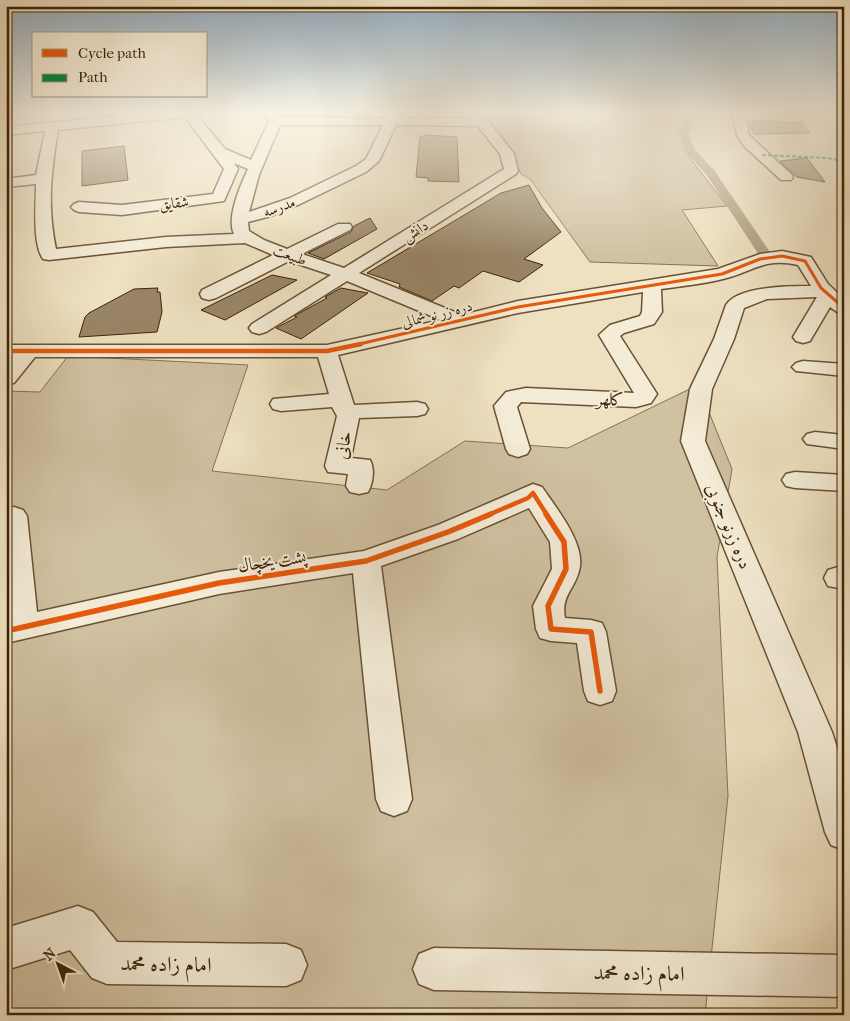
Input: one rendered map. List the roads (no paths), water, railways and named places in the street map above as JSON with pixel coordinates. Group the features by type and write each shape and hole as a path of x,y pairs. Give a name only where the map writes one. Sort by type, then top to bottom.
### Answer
{"street":[{"path":"47,160 43,180 44,229 49,255 166,242 248,238"},
{"name":"شقایق","path":"79,207 122,210 218,198 231,169 225,160"},
{"name":"شقایق","path":"238,160 256,167"},
{"path":"248,238 242,234 240,229 248,185 258,160"},
{"name":"مدرسه","path":"242,219 295,202 361,169 373,160"},
{"name":"دانش","path":"259,328 511,171 508,160"},
{"path":"767,160 786,177"},
{"path":"6,183 43,180"},
{"path":"209,294 344,227"},
{"path":"25,232 44,229"},
{"name":"طبیعت","path":"248,238 287,255 345,275 460,321"},
{"name":"دره زر نو شمالی","path":"6,351 327,351 374,342 518,307 722,274 760,259 782,256 805,261 825,293 844,308"},
{"name":"کلهر","path":"518,449 505,406 514,397 526,395 636,400 646,394 609,335 617,329 650,329 647,320 652,312 652,286"},
{"name":"دره زرنو جنوبی","path":"825,293 773,292 751,296 735,305 724,339 701,389 692,441 815,732 844,832"},
{"path":"803,338 825,293"},
{"name":"خانی","path":"327,351 345,406 337,466 361,466 359,486"},
{"path":"6,378 29,352"},
{"path":"803,367 844,370"},
{"name":"خانی","path":"281,404 416,409"},
{"path":"815,440 844,442"},
{"path":"796,480 844,482"},
{"name":"پشت یخچال","path":"14,630 219,583 366,561 448,532 528,498 533,493 564,542 566,569 548,606 551,629 591,632 600,691"},
{"path":"14,516 14,630"},
{"path":"366,561 394,799"},
{"name":"امام زاده محمد","path":"6,949 78,927 107,964 286,965"},
{"name":"امام زاده محمد","path":"434,969 844,976"}],"waterway":[{"path":"698,160 710,172 764,252"}]}
